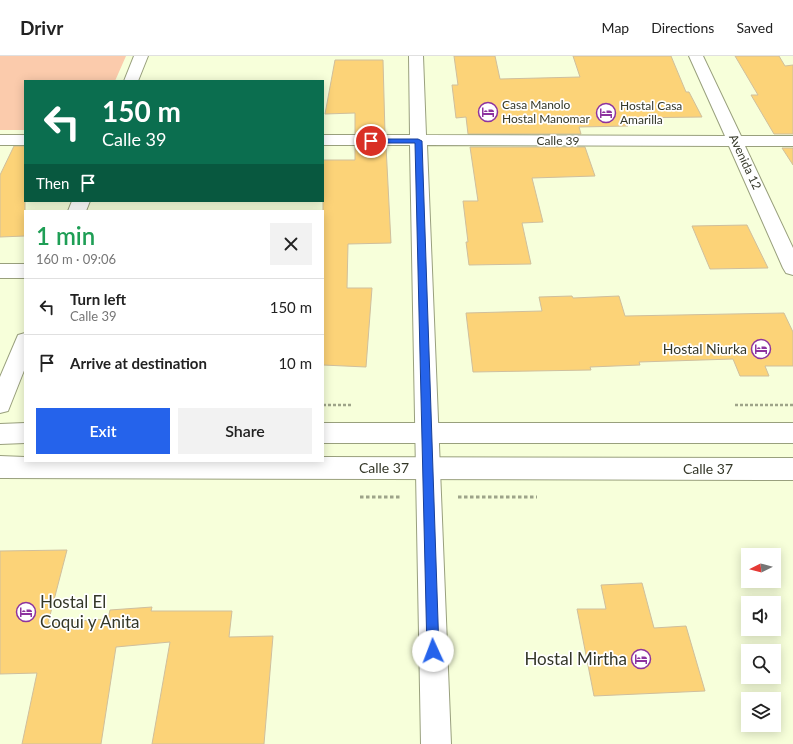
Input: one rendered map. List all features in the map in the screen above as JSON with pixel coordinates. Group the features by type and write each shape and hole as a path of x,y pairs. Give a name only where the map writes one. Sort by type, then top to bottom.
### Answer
{"street":[{"path":"131,80 141,56"},
{"path":"416,56 436,744"},
{"name":"Avenida 12","path":"696,56 793,268"},
{"path":"0,140 24,140"},
{"name":"Calle 39","path":"324,140 793,141"},
{"path":"0,271 24,271"},
{"path":"0,404 24,344"},
{"path":"324,433 793,433"},
{"path":"0,434 24,434"},
{"name":"Calle 37","path":"0,467 793,469"}],"shaded area":[{"path":"0,56 126,56 115,80 24,80 24,130 0,130"}],"building":[{"path":"454,56 495,56 500,79 580,77 573,56 671,56 686,92 689,92 702,117 626,118 628,126 579,127 581,134 468,134 466,117 456,118 452,85 458,85"},
{"path":"735,56 779,56 785,66 793,65 793,134 774,134 751,95 758,95"},
{"path":"335,60 383,60 385,134 355,134 355,113 325,114"},
{"path":"14,146 24,146 24,236 0,237 0,175"},
{"path":"355,146 386,146 391,243 348,244 347,288 372,288 366,367 324,365 324,160 355,160"},
{"path":"470,147 585,147 595,176 532,178 543,222 522,223 531,264 469,265 463,201 478,201"},
{"path":"782,148 793,148 793,165"},
{"path":"747,225 768,268 710,269 692,226"},
{"path":"572,296 573,298 619,296 625,316 784,313 793,332 793,366 765,366 769,376 740,376 733,359 639,362 640,365 590,367 591,370 473,372 466,313 542,311 539,297"},
{"path":"67,550 48,623 108,619 110,610 152,607 151,611 232,611 229,637 273,636 264,744 152,744 170,642 116,647 101,744 22,744 37,673 0,674 0,551"},
{"name":"Hostal Mirtha","path":"642,583 654,628 686,626 705,691 594,696 577,609 606,609 601,585"}],"place":[{"name":"Casa Manolo Hostal Manomar","path":"488,112"},
{"name":"Hostal Casa Amarilla","path":"606,113"},
{"name":"Hostal Niurka","path":"761,349"},
{"name":"Hostal El Coqui y Anita","path":"26,612"},
{"name":"Hostal Mirtha","path":"641,659"}],"route":[{"path":"371,141 418,141 433,651"}]}
